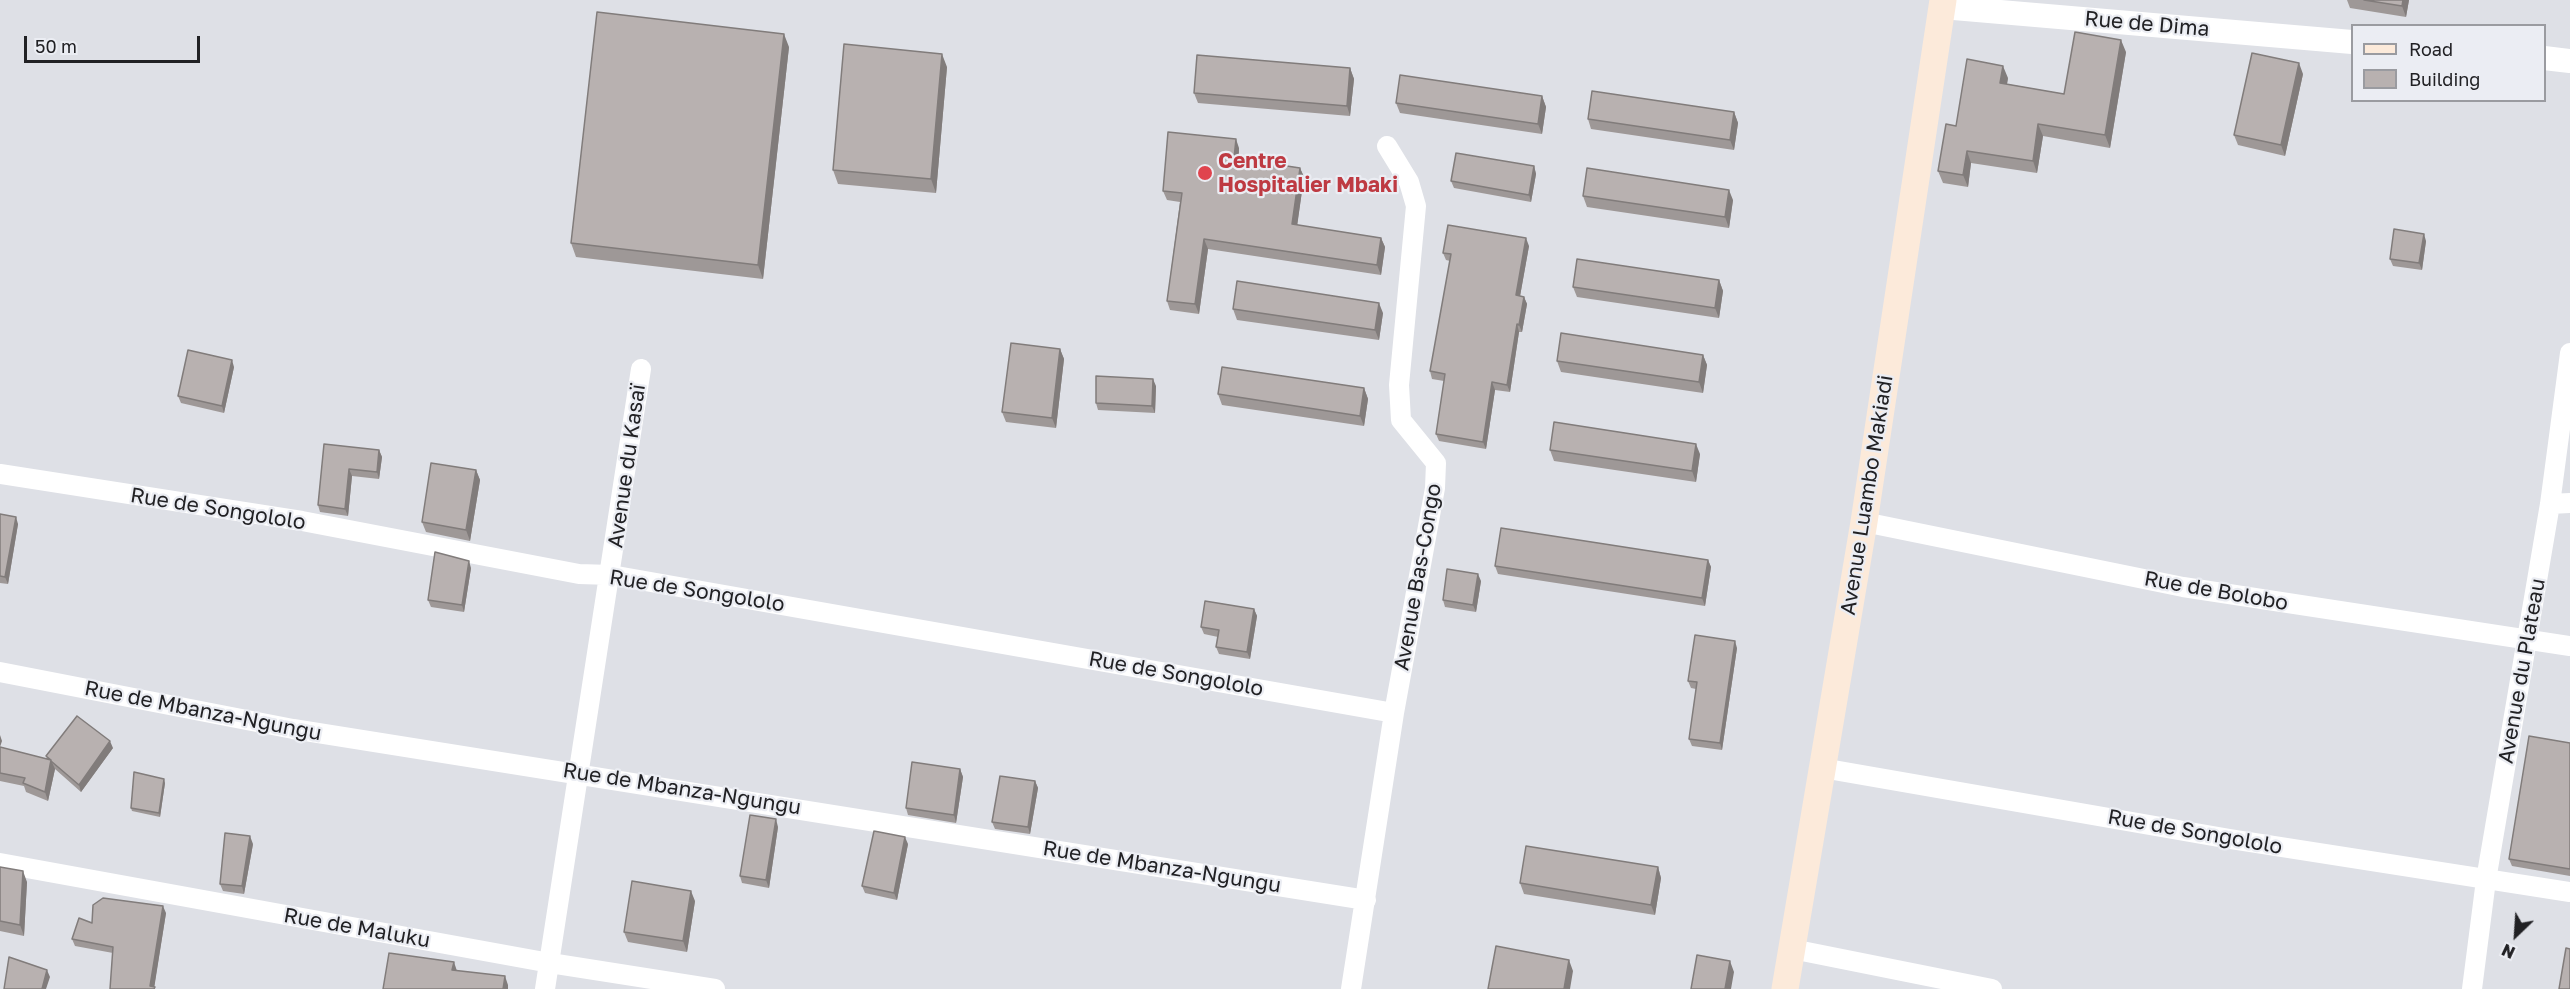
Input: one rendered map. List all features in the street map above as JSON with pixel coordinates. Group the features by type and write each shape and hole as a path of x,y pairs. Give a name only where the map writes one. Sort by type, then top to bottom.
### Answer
{"main road":[{"name":"Avenue Luambo Makiadi","path":"1785,989 1864,522 1942,3"}],"street":[{"name":"Rue de Dima","path":"1942,3 2351,42"},
{"path":"2546,58 2570,61"},
{"name":"Avenue Bas-Congo","path":"1351,989 1394,713 1435,488 1436,463 1401,420 1399,385 1416,206 1409,182 1387,146"},
{"name":"Avenue du Plateau","path":"2472,989 2486,880 2550,504 2570,353"},
{"name":"Avenue du Kasaï","path":"545,989 641,369"},
{"name":"Rue de Songololo","path":"0,474 302,521 579,574 610,575 1394,713"},
{"path":"2550,504 2570,503"},
{"name":"Rue de Bolobo","path":"1864,522 2183,587 2570,646"},
{"name":"Rue de Mbanza-Ngungu","path":"0,672 293,729 578,772 1366,900"},
{"name":"Rue de Songololo","path":"1822,768 2486,880 2570,892"},
{"name":"Rue de Maluku","path":"0,863 550,963 716,989"},
{"path":"1792,950 1992,989"}],"building":[{"path":"2364,0 2403,0 2402,6"},
{"path":"597,12 784,34 758,265 571,243"},
{"path":"2075,32 2121,40 2105,135 2038,124 2033,161 1967,151 1963,175 1938,171 1946,124 1956,126 1967,59 2003,66 2000,83 2064,94"},
{"path":"844,44 942,54 931,179 833,170"},
{"path":"2252,53 2299,63 2281,145 2234,135"},
{"path":"1197,55 1350,68 1347,106 1194,93"},
{"path":"1400,75 1542,96 1538,124 1396,103"},
{"path":"1592,91 1734,112 1730,140 1588,119"},
{"path":"1168,132 1236,139 1234,158 1300,168 1292,224 1381,238 1377,265 1204,239 1195,304 1167,301 1182,193 1163,191"},
{"path":"1456,153 1534,166 1529,195 1451,181"},
{"path":"1587,168 1729,190 1725,217 1583,196"},
{"path":"1448,225 1526,238 1516,295 1524,297 1507,385 1492,382 1483,442 1436,434 1445,374 1430,371 1451,254 1443,253"},
{"path":"2394,229 2424,234 2419,263 2390,259"},
{"path":"1577,259 1719,280 1715,308 1573,287"},
{"path":"1237,281 1379,303 1375,330 1233,309"},
{"path":"1561,333 1703,355 1699,382 1557,361"},
{"path":"1011,343 1060,349 1052,418 1002,412"},
{"path":"188,350 232,360 222,406 178,396"},
{"path":"1222,367 1364,388 1360,416 1218,394"},
{"path":"1096,376 1153,379 1152,406 1096,403"},
{"path":"1554,422 1696,444 1692,471 1550,450"},
{"path":"324,444 379,450 377,472 349,469 345,509 318,505"},
{"path":"431,463 476,470 466,530 422,522"},
{"path":"0,514 16,517 5,577 0,576"},
{"path":"1501,528 1708,560 1702,598 1495,566"},
{"path":"435,552 469,561 462,605 428,600"},
{"path":"1447,569 1478,574 1473,605 1443,600"},
{"path":"1205,601 1254,609 1247,652 1216,647 1219,630 1201,627"},
{"path":"1695,635 1735,641 1720,743 1689,739 1697,682 1688,681"},
{"path":"77,716 110,741 79,785 46,756"},
{"path":"2529,736 2570,743 2570,869 2509,859"},
{"path":"0,747 51,760 45,792 23,783 25,778 0,773"},
{"path":"912,762 960,769 954,815 906,808"},
{"path":"134,772 164,779 159,813 131,808"},
{"path":"1000,776 1035,781 1028,827 992,822"},
{"path":"750,815 776,819 766,880 740,876"},
{"path":"874,831 905,837 894,893 862,886"},
{"path":"225,833 250,836 242,886 220,884"},
{"path":"1526,846 1658,867 1651,905 1520,883"},
{"path":"0,867 23,871 20,925 0,921"},
{"path":"632,881 691,891 683,941 624,932"},
{"path":"103,898 163,906 150,986 155,987 154,989 110,989 113,947 72,939 79,918 92,923 93,905"},
{"path":"1496,946 1569,960 1564,989 1488,989"},
{"path":"2566,948 2570,949 2570,989 2559,989"},
{"path":"389,953 454,962 452,970 505,976 503,989 383,989"},
{"path":"1697,955 1730,961 1725,989 1691,989"},
{"path":"9,957 47,970 42,989 4,989"}],"place":[{"name":"Centre Hospitalier Mbaki","path":"1205,173"}]}
